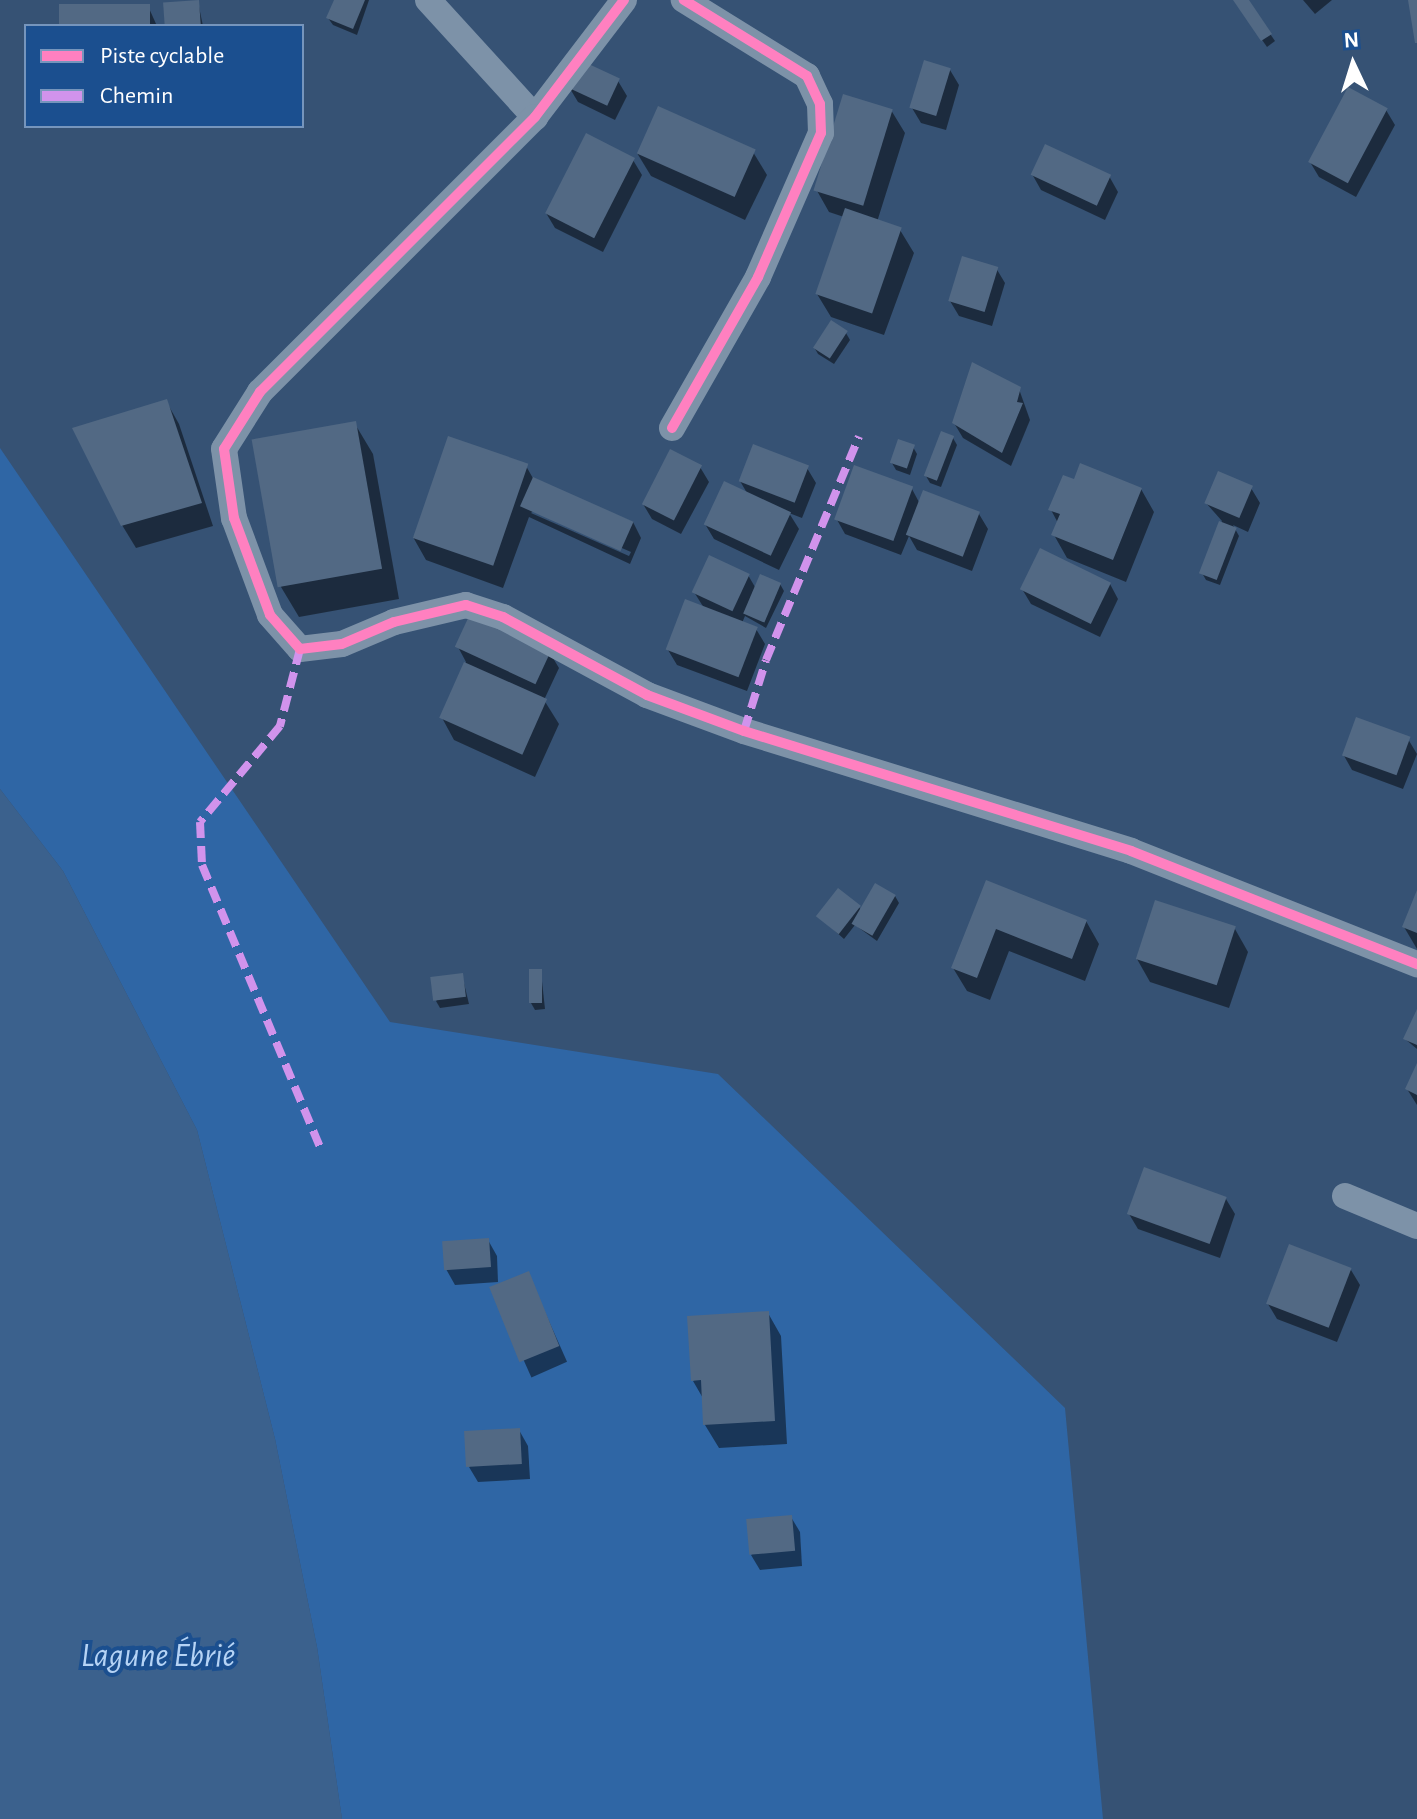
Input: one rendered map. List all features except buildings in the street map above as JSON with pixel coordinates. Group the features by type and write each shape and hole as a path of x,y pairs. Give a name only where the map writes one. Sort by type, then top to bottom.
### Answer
{"street":[{"path":"428,0 535,117"},
{"path":"624,0 535,117 260,392 224,449 234,518 270,615 300,649 342,644 394,622 466,605 503,617 647,695 744,731 1131,851 1417,964"},
{"path":"672,428 758,277 821,133 820,104 807,76 684,0"},
{"path":"1345,1196 1417,1226"}],"shaded area":[{"path":"0,448 390,1022 718,1074 1065,1408 1103,1819 342,1819 317,1647 275,1439 197,1130 63,871 0,789"}],"water":[{"name":"Lagune Ébrié","path":"0,789 63,871 197,1130 275,1439 317,1647 342,1819 0,1819"}],"marked path":[{"path":"744,731 766,660 859,437"},
{"path":"300,649 280,726 200,822 202,865 321,1150"}],"cycle path":[{"path":"624,0 535,117 260,392 224,449 234,518 270,615 300,649 342,644 394,622 466,605 503,617 647,695 744,731 1131,851 1417,964"},
{"path":"672,428 758,277 821,133 820,104 807,76 684,0"}]}
